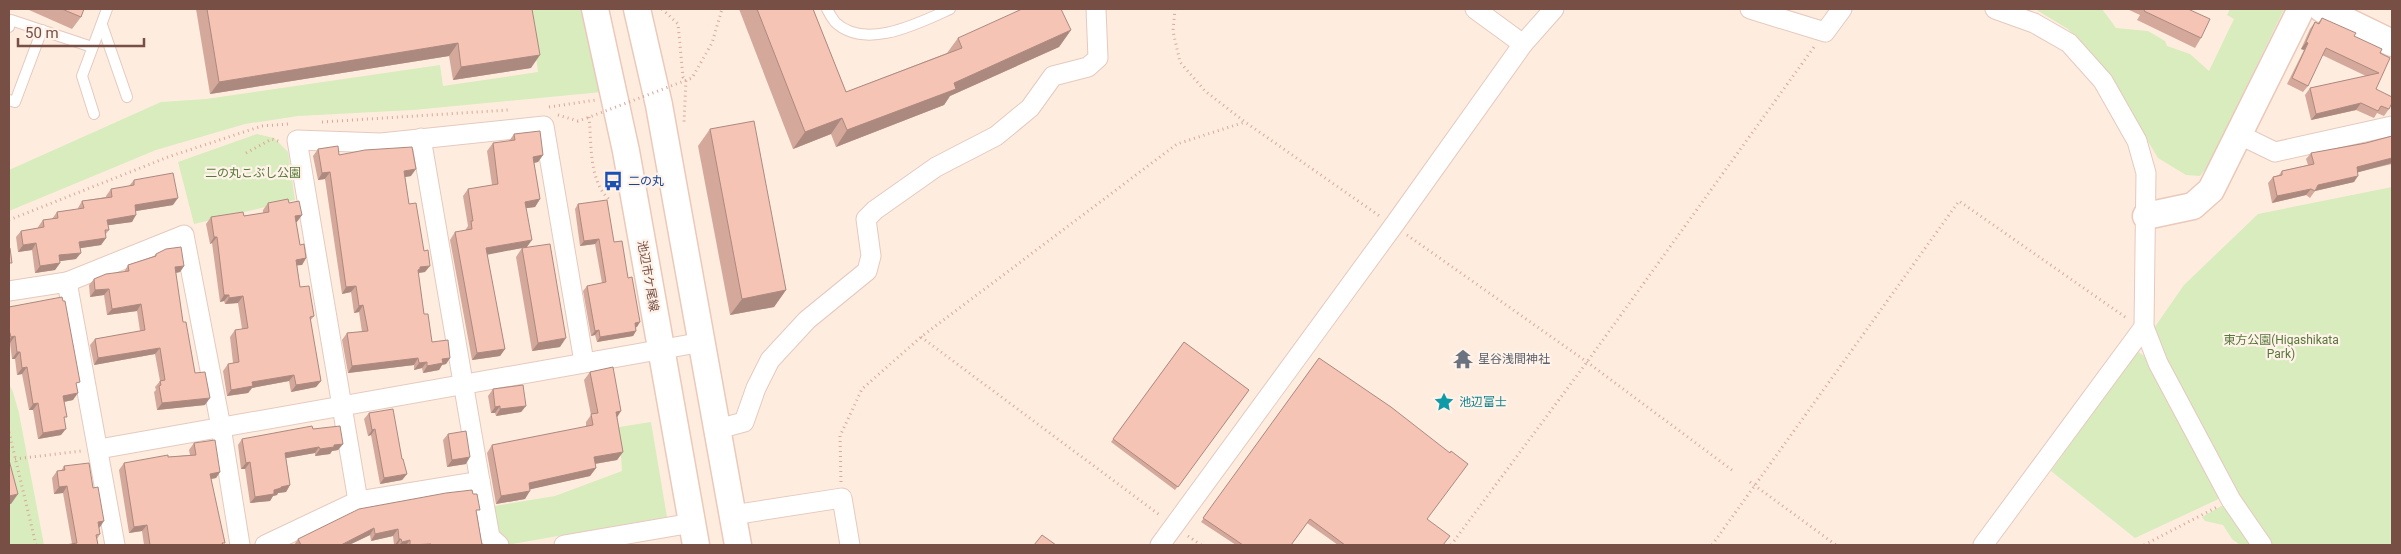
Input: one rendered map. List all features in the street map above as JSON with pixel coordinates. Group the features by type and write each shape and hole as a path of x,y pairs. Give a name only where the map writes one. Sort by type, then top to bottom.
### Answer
{"street":[{"name":"池辺市ケ尾線","path":"595,9 626,151 694,534"},
{"path":"637,9 655,86 703,342 738,545"},
{"path":"718,430 744,422 756,388 770,360 807,320 867,271 871,256 866,219 870,214 936,167 996,136 1030,108 1053,76 1088,67 1098,58 1096,9"},
{"path":"1474,9 1523,44"},
{"path":"1160,545 1394,225 1523,44 1554,9"},
{"path":"1750,9 1825,32 1842,9"},
{"path":"1995,9 2034,23 2070,43 2103,81 2137,141 2146,173 2144,327 2158,363 2231,500 2262,545"},
{"path":"2146,216 2193,206 2211,190 2301,9"},
{"path":"2322,9 2392,43"},
{"path":"358,501 297,140 381,143 544,126 584,362"},
{"path":"2240,135 2275,152 2392,126"},
{"path":"420,138 490,537 499,545"},
{"path":"9,291 68,282 184,235 221,427 240,545"},
{"path":"68,282 94,449 115,545"},
{"path":"1983,545 2144,327"},
{"path":"94,449 703,342"},
{"path":"264,545 358,501 480,480"},
{"path":"733,515 842,498 850,545"},
{"path":"564,545 694,534"}],"lane":[{"path":"94,114 82,76 107,9"},
{"path":"827,9 836,22 856,33 881,35 920,22 950,9"},
{"path":"9,26 12,20 92,48"},
{"path":"102,24 127,97"},
{"path":"9,100 15,102 42,30"}],"path":[{"path":"665,9 678,24 683,77 686,80 685,121 682,125"},
{"path":"557,115 578,121 692,78 712,43 722,9"},
{"path":"1175,9 1173,31 1180,62 1205,91 1245,122 1394,225 1586,362 1732,470"},
{"path":"1451,545 1825,32"},
{"path":"549,107 600,99"},
{"path":"315,122 514,110"},
{"path":"588,117 594,173 602,194 611,201"},
{"path":"842,498 840,436 862,389 921,337 1177,144 1245,122"},
{"path":"9,220 168,157 262,126 296,124"},
{"path":"246,153 272,139 282,143"},
{"path":"1712,545 1959,201 2128,319 2144,327"},
{"path":"921,337 1174,526"},
{"path":"9,432 36,545"},
{"path":"15,459 94,449"},
{"path":"1750,482 1836,545"},
{"path":"2144,545 2231,500"}],"green space":[{"path":"530,9 581,9 602,92 413,110 298,116 245,124 156,150 9,211 9,170 161,102 206,99 440,65 443,86 538,72"},
{"path":"2035,9 2102,9 2116,28 2148,31 2165,41 2167,46 2190,54 2209,71 2234,19 2227,15 2230,9 2284,9 2208,166 2200,176 2186,175 2158,158 2105,70 2088,49 2068,29"},
{"name":"二の丸こぶし公園","path":"257,134 274,138 288,152 295,200 194,224 178,162"},
{"name":"東方公園(Higashikata Park)","path":"2392,187 2392,545 2240,545 2232,539 2223,525 2205,521 2202,517 2237,497 2164,363 2154,328 2184,285 2258,214"},
{"path":"2137,351 2147,358 2225,496 2135,538 2051,471"},
{"path":"9,384 19,413 44,545 9,545"},
{"path":"651,422 667,517 507,545 497,537 494,506 555,496 622,471 619,427"}],"building":[{"path":"62,9 84,9 81,17"},
{"path":"207,9 532,9 540,55 461,67 458,43 219,82"},
{"path":"757,9 813,9 846,92 962,48 958,38 1022,9 1061,9 1071,30 954,83 956,89 847,130 842,118 805,132"},
{"path":"2145,9 2188,9 2210,19 2201,38 2144,11"},
{"path":"2322,18 2356,33 2354,36 2382,49 2380,53 2390,58 2376,89 2392,97 2389,109 2381,106 2378,111 2361,103 2316,114 2310,88 2379,73 2326,48 2308,86 2292,78 2308,43 2306,42 2315,22 2319,24"},
{"path":"754,121 786,290 742,299 710,129"},
{"path":"540,131 543,155 533,157 540,199 525,202 532,240 486,248 505,349 477,353 455,232 472,229 471,221 473,221 468,189 498,184 493,143 515,140 514,134"},
{"path":"2392,136 2392,158 2357,167 2358,176 2318,185 2315,191 2311,189 2277,196 2273,177 2282,175 2282,171 2314,164 2311,153 2366,143"},
{"path":"338,146 339,155 365,150 412,147 416,169 404,171 409,204 416,203 424,251 428,250 430,266 420,267 418,270 424,314 428,314 432,342 448,340 450,358 442,359 443,363 427,366 427,362 419,363 418,358 352,366 347,333 368,331 363,305 359,306 356,286 346,287 330,172 322,173 318,149"},
{"path":"173,173 178,198 135,205 136,215 107,220 109,230 105,230 106,238 79,242 81,253 59,255 60,263 40,266 36,243 23,245 21,231 44,227 43,220 58,218 57,212 84,208 82,201 112,197 111,189 134,185 134,180"},
{"path":"288,199 289,203 299,201 302,215 295,216 300,245 304,244 306,258 296,260 300,287 309,286 314,316 310,317 321,381 296,385 294,375 252,382 253,386 231,390 228,364 239,362 235,330 248,328 243,296 229,298 229,295 224,295 217,237 214,237 211,217 243,212 244,216 269,212 268,203"},
{"path":"607,200 614,242 622,241 628,278 632,277 640,322 635,323 636,331 600,337 599,330 595,331 587,286 606,282 599,239 584,241 578,204"},
{"path":"550,244 566,338 538,343 522,248"},
{"path":"181,247 184,266 175,267 183,322 186,322 195,373 205,372 210,398 162,403 159,386 161,385 160,381 165,380 160,348 98,358 95,339 145,330 141,304 112,309 109,289 95,290 94,279 106,274 129,271 128,265 156,256 156,254 166,249"},
{"path":"10,248 12,263 9,263"},
{"path":"62,297 63,301 65,301 80,382 76,383 78,393 63,396 67,417 64,417 66,429 43,433 38,403 33,404 27,367 22,368 15,336 11,337 9,330 9,307"},
{"path":"1184,342 1249,390 1178,487 1113,439"},
{"path":"1319,358 1391,407 1450,453 1451,451 1468,464 1427,519 1450,536 1443,545 1345,545 1310,519 1291,545 1243,545 1203,518"},
{"path":"613,367 621,411 616,412 623,452 594,457 596,468 529,483 530,491 501,496 492,445 593,425 591,414 598,413 590,372"},
{"path":"523,385 526,406 500,409 500,406 495,407 493,389"},
{"path":"393,409 402,459 407,474 384,478 375,429 372,430 369,413"},
{"path":"312,426 313,429 340,426 343,444 334,445 334,447 320,449 319,447 285,453 290,485 274,490 274,494 255,497 250,462 246,463 242,439"},
{"path":"466,431 470,457 452,460 448,434"},
{"path":"215,440 220,472 210,474 225,543 222,543 223,545 150,545 147,525 134,527 124,463 168,455 168,457 196,455 194,443"},
{"path":"9,460 18,494 9,496"},
{"path":"89,463 93,488 98,487 104,521 98,522 100,534 96,535 98,545 66,545 77,543 67,486 59,487 57,471 65,470 64,466"},
{"path":"472,490 473,494 477,494 480,510 476,510 482,545 410,545 410,540 402,542 399,539 398,529 375,534 374,528 341,545 301,545 298,539 359,509"},
{"path":"1042,535 1056,545 1034,545"}],"place":[{"name":"二の丸","path":"613,181"},
{"name":"星谷浅間神社","path":"1463,359"},
{"name":"池辺富士","path":"1444,402"}]}
